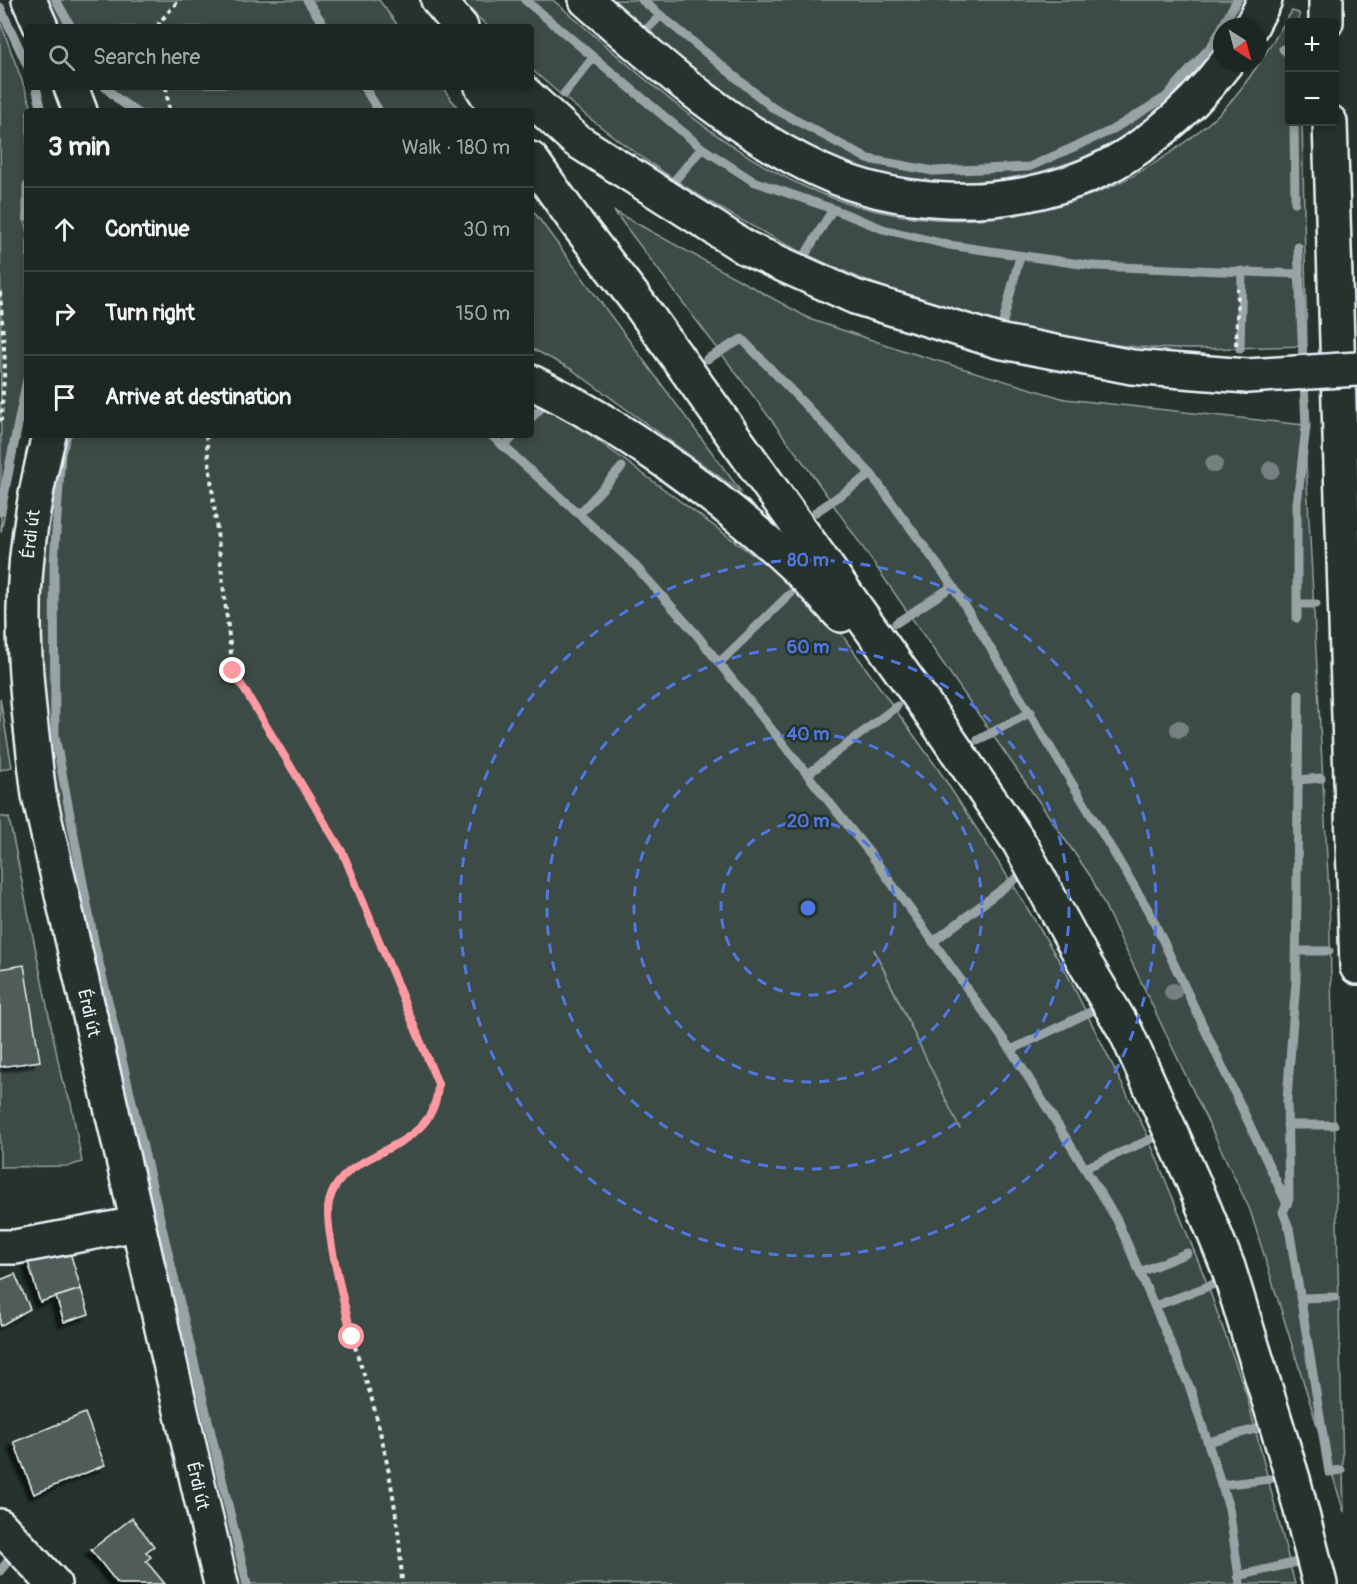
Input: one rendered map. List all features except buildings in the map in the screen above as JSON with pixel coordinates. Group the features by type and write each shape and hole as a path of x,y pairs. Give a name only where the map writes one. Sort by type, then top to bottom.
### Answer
{"main road":[{"path":"29,0 40,24"},
{"path":"423,0 439,24"},
{"path":"438,0 458,24"},
{"path":"586,0 731,118 820,171 868,188 952,200 1013,196 1073,182 1105,167 1139,147 1188,105 1218,72"},
{"path":"1256,18 1265,0"},
{"path":"1326,0 1326,18"},
{"path":"72,90 79,108"},
{"path":"484,90 496,108"},
{"path":"521,90 576,140 746,248 855,297 1009,343 1131,367 1242,362 1357,369"},
{"path":"1330,126 1357,967"},
{"path":"534,163 578,225 640,304 926,706 1019,842 1086,965 1126,1032 1162,1109 1228,1267 1291,1470 1320,1584"},
{"path":"534,383 571,401 688,479 791,562 926,706"},
{"name":"Érdi út","path":"48,438 38,476 28,558 24,620 29,709 39,795 221,1584"},
{"path":"0,1247 15,1247 137,1224"},
{"path":"0,1526 39,1578"}],"path":[{"path":"159,24 179,0"},
{"path":"166,90 169,108"},
{"path":"1238,289 1242,362"},
{"path":"0,292 5,363 1,421"},
{"path":"206,438 233,671 343,853 438,1084 438,1102 430,1118 410,1138 358,1166 336,1184 328,1204 331,1238 352,1337 372,1400 391,1485 402,1584"}],"shaded area":[{"path":"44,0 379,0 397,24 55,24"},
{"path":"461,0 553,0 672,101 735,148 768,168 803,186 849,203 897,215 945,219 993,218 1040,210 1086,197 1131,177 1173,151 1204,128 1231,101 1253,72 1267,72 1267,51 1285,22 1285,126 1302,126 1307,346 1194,349 1126,346 1043,333 962,314 883,287 807,254 734,216 663,172 595,123 534,72 534,24 485,24"},
{"path":"610,0 1251,0 1240,18 1213,18 1213,61 1177,97 1146,122 1108,145 1069,163 1027,175 985,181 942,182 899,177 856,166 815,150 760,120 657,41"},
{"path":"1292,11 1299,13 1299,18 1288,18"},
{"path":"0,21 32,108 24,108 24,411 1,532"},
{"path":"111,90 444,90 458,108 138,108"},
{"path":"614,211 812,320 905,351 1065,399 1304,425 1329,895 1344,1512 1250,1210 1091,877 812,474"},
{"path":"534,212 742,493 571,369 534,350"},
{"path":"534,399 574,423 820,604 938,769 1015,888 1066,972 1146,1132 1205,1278 1246,1393 1295,1584 236,1584 84,944 46,727 39,626 51,474 61,438 534,438","holes":["874,949 960,1129 874,950"]},
{"path":"0,698 12,767 0,770"},
{"path":"0,816 9,818 62,1080 71,1103 82,1162 69,1166 0,1167"}],"waterway":[{"path":"56,0 69,24"},
{"path":"307,0 323,24"},
{"path":"525,0 702,148 753,181 833,209"},
{"path":"642,0 773,108 868,159 933,171 1029,167 1110,131 1166,97 1212,45 1237,0"},
{"path":"0,7 24,59"},
{"path":"647,29 660,16"},
{"path":"564,94 593,58"},
{"path":"37,90 41,108"},
{"path":"108,90 130,108"},
{"path":"366,90 377,108"},
{"path":"1294,126 1295,202"},
{"path":"675,180 702,148"},
{"path":"805,255 833,209 883,229 949,245 1094,266 1299,274"},
{"path":"1297,618 1297,504 1306,427 1298,247"},
{"path":"1002,326 1020,256"},
{"path":"1240,349 1242,271"},
{"path":"707,359 742,339 871,474 953,586 1149,911 1287,1204"},
{"path":"0,512 24,395"},
{"path":"534,415 540,409"},
{"path":"66,438 61,453 54,564 55,736 95,946 247,1584"},
{"path":"494,438 631,561 696,634 872,856 1011,1050 1117,1220 1190,1388 1229,1508 1240,1584"},
{"path":"504,446 512,438"},
{"path":"580,513 622,467"},
{"path":"816,512 871,474"},
{"path":"896,623 953,586"},
{"path":"719,663 790,594"},
{"path":"1298,604 1316,604"},
{"path":"1299,694 1296,981 1287,1099 1289,1199 1283,1212 1289,1228 1329,1472 1341,1470"},
{"path":"808,774 897,706"},
{"path":"978,740 1031,712"},
{"path":"1298,780 1321,778"},
{"path":"933,942 1018,877"},
{"path":"1297,951 1329,951"},
{"path":"1011,1050 1092,1011"},
{"path":"1287,1125 1334,1125"},
{"path":"1085,1168 1156,1137"},
{"path":"1140,1272 1187,1253"},
{"path":"1155,1306 1217,1283"},
{"path":"1300,1298 1335,1297"},
{"path":"1208,1442 1267,1426"},
{"path":"1221,1485 1270,1479"},
{"path":"0,1571 8,1561"},
{"path":"1238,1576 1297,1562"}],"route":[{"path":"233,671 343,853 438,1084 438,1102 430,1118 410,1138 358,1166 336,1184 328,1204 331,1238 352,1337"}]}
